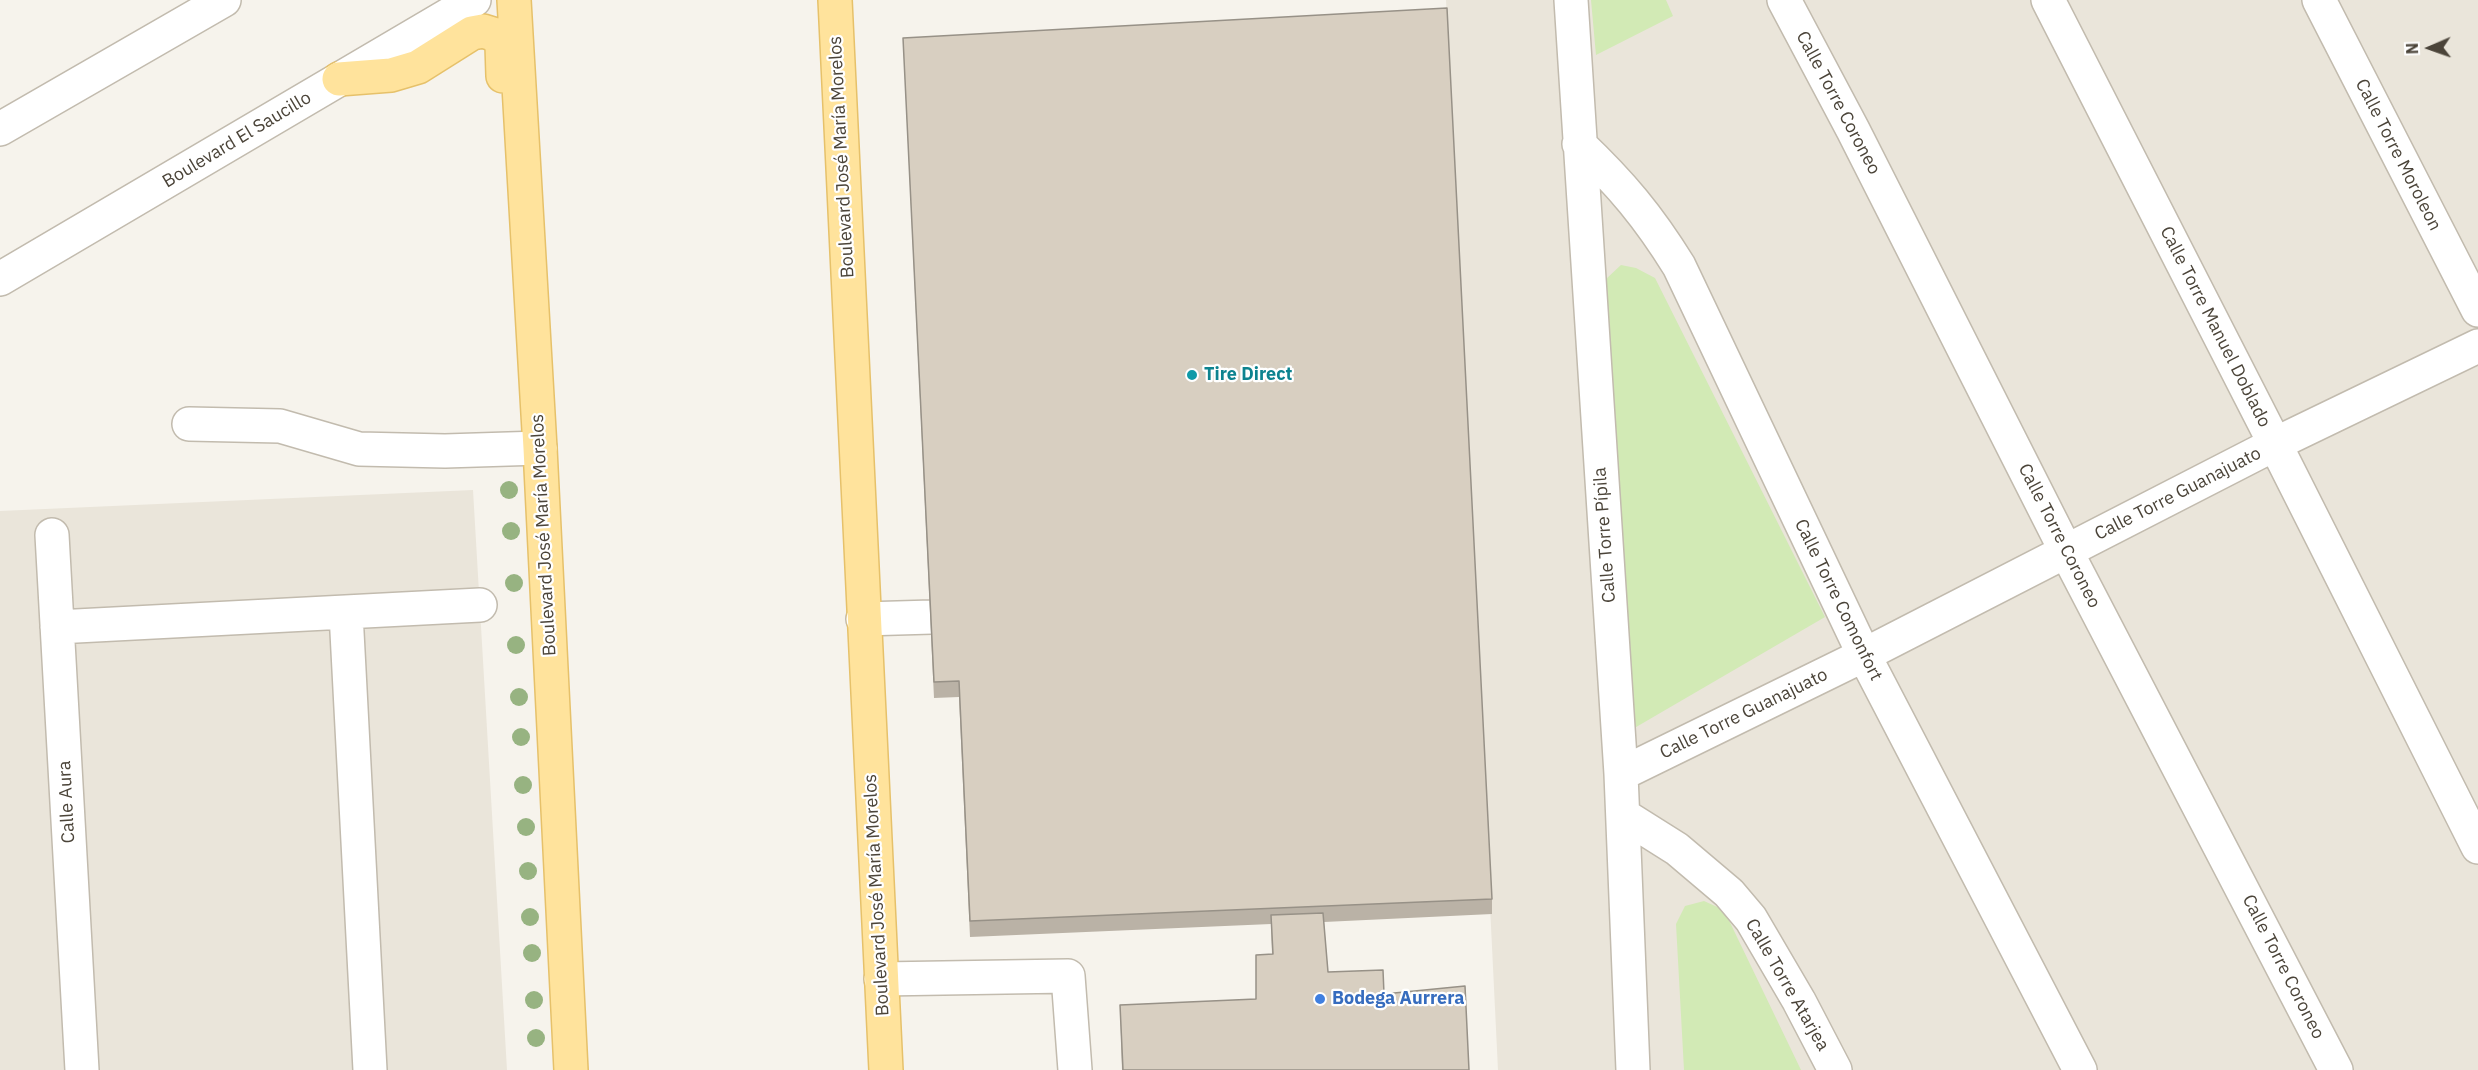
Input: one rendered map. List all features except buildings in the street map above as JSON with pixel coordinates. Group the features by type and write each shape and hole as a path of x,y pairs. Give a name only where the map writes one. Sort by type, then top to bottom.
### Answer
{"main road":[{"name":"Boulevard José María Morelos","path":"514,0 540,448 571,1070"},
{"path":"815,0 816,19 840,113"},
{"name":"Boulevard José María Morelos","path":"835,0 886,1070"},
{"path":"339,80 391,75 418,67 472,33 483,31 496,35 502,45 505,116 523,157"}],"street":[{"path":"0,129 224,0"},
{"name":"Boulevard El Saucillo","path":"0,279 474,0"},
{"name":"Calle Torre Pípila","path":"1571,0 1621,774 1633,1070"},
{"name":"Calle Torre Coroneo","path":"1784,0 2066,551 2336,1070"},
{"name":"Calle Torre Manuel Doblado","path":"2048,0 2276,444 2478,847"},
{"name":"Calle Torre Moroleon","path":"2319,0 2478,310"},
{"name":"Calle Torre Comonfort","path":"1579,144 1637,204 1654,225 1679,266 1864,655 2079,1070"},
{"name":"Calle Torre Guanajuato","path":"1621,774 1864,655 2276,444 2478,346"},
{"path":"189,424 280,426 359,449 445,451 540,448"},
{"name":"Calle Aura","path":"52,535 82,1070"},
{"path":"57,627 480,605"},
{"path":"863,619 932,617 1006,608"},
{"path":"346,613 370,1070"},
{"name":"Calle Torre Atarjea","path":"1623,815 1677,849 1729,893 1751,919 1799,1001 1835,1070"},
{"path":"881,979 1068,976 1075,1070"}],"shaded area":[{"path":"1446,0 2478,0 2478,1070 1498,1070"},
{"path":"473,490 507,1070 0,1070 0,511"}],"green space":[{"path":"1591,0 1666,0 1673,16 1596,55"},
{"path":"1621,265 1636,268 1655,278 1825,617 1631,730 1606,279"},
{"path":"1704,901 1724,910 1801,1070 1684,1070 1676,924 1685,906"}],"place":[{"name":"Tire Direct","path":"1192,375"},
{"name":"Bodega Aurrera","path":"1320,999"}]}
